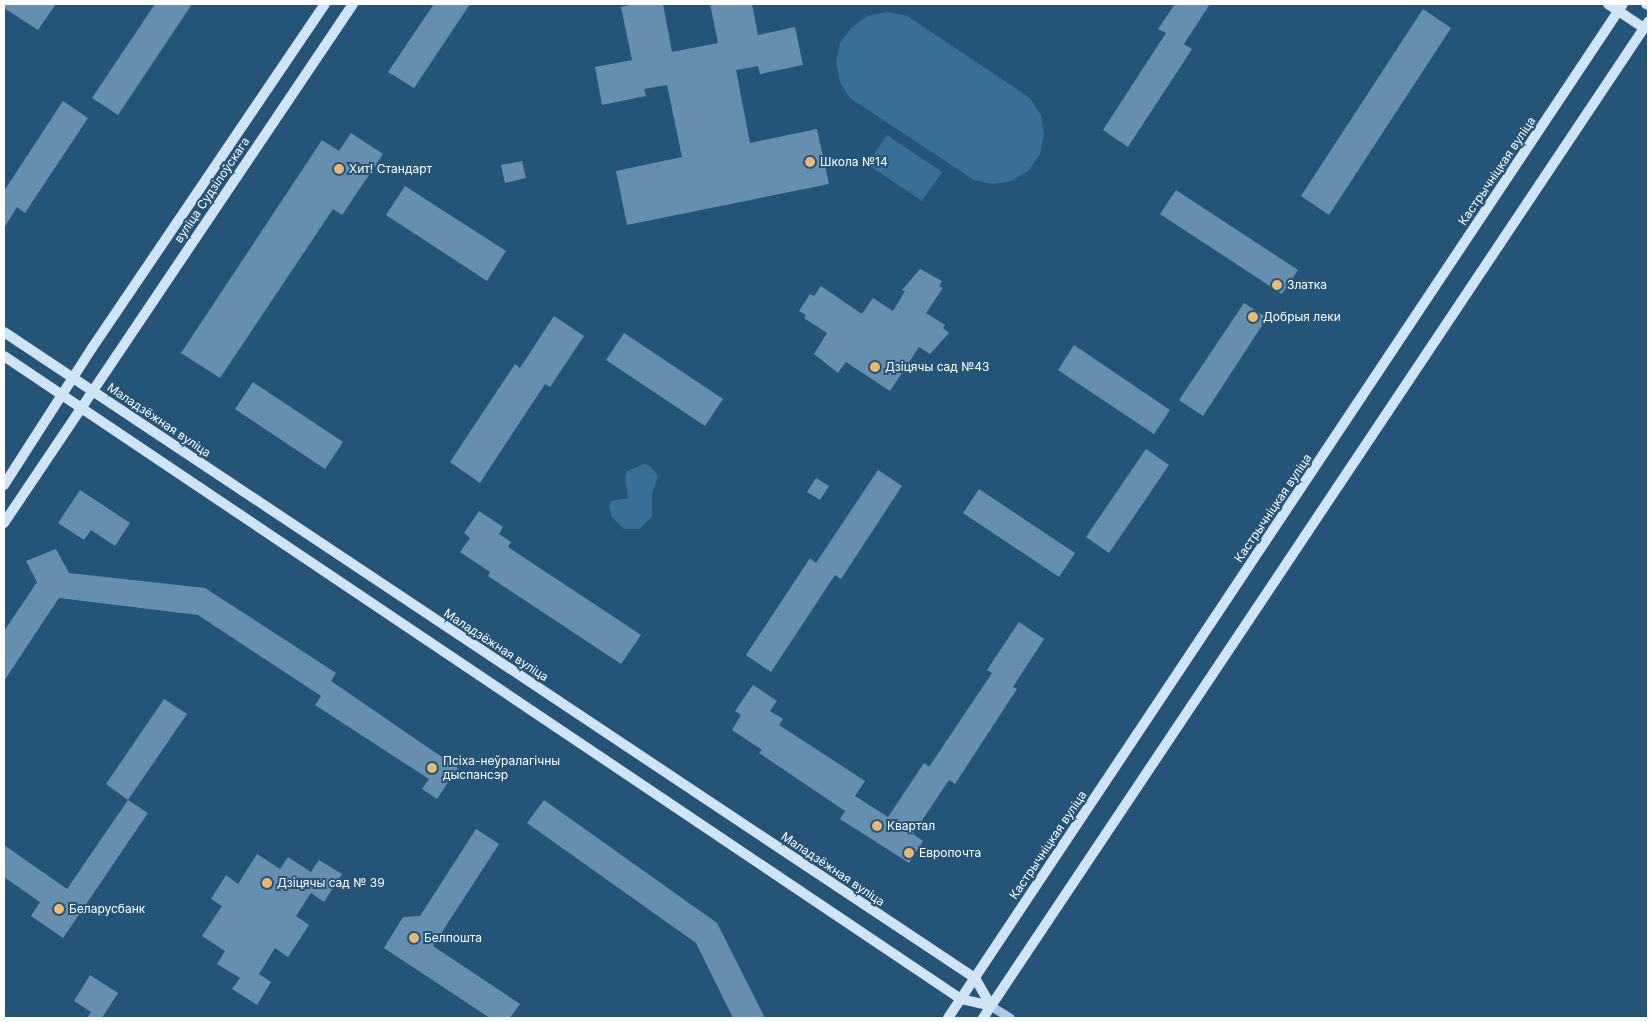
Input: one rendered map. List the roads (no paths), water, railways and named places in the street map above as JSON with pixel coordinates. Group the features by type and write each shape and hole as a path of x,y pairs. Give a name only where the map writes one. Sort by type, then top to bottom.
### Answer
{"main road":[{"name":"вуліца Судзілоўскага","path":"4,485 73,377 325,4"},
{"name":"вуліца Судзілоўскага","path":"4,523 353,4"},
{"path":"983,1018 1646,25 1621,7 1608,4"},
{"name":"Кастрычніцкая вуліца","path":"948,1018 1621,7"},
{"name":"Маладзёжная вуліца","path":"4,332 975,978"},
{"path":"4,356 961,999 991,1006"},
{"path":"975,978 991,1006"}],"street":[{"path":"991,1006 1010,1018"}],"place":[{"name":"Школа №14","path":"810,162"},
{"name":"Хит! Стандарт","path":"339,169"},
{"name":"Златка","path":"1277,285"},
{"name":"Добрыя леки","path":"1253,317"},
{"name":"Дзіцячы сад №43","path":"875,367"},
{"name":"Псіха-неўралагічны дыспансэр","path":"432,768"},
{"name":"Квартал","path":"877,826"},
{"name":"Европочта","path":"909,853"},
{"name":"Дзіцячы сад № 39","path":"267,883"},
{"name":"Беларусбанк","path":"59,909"},
{"name":"Белпошта","path":"414,938"}]}
